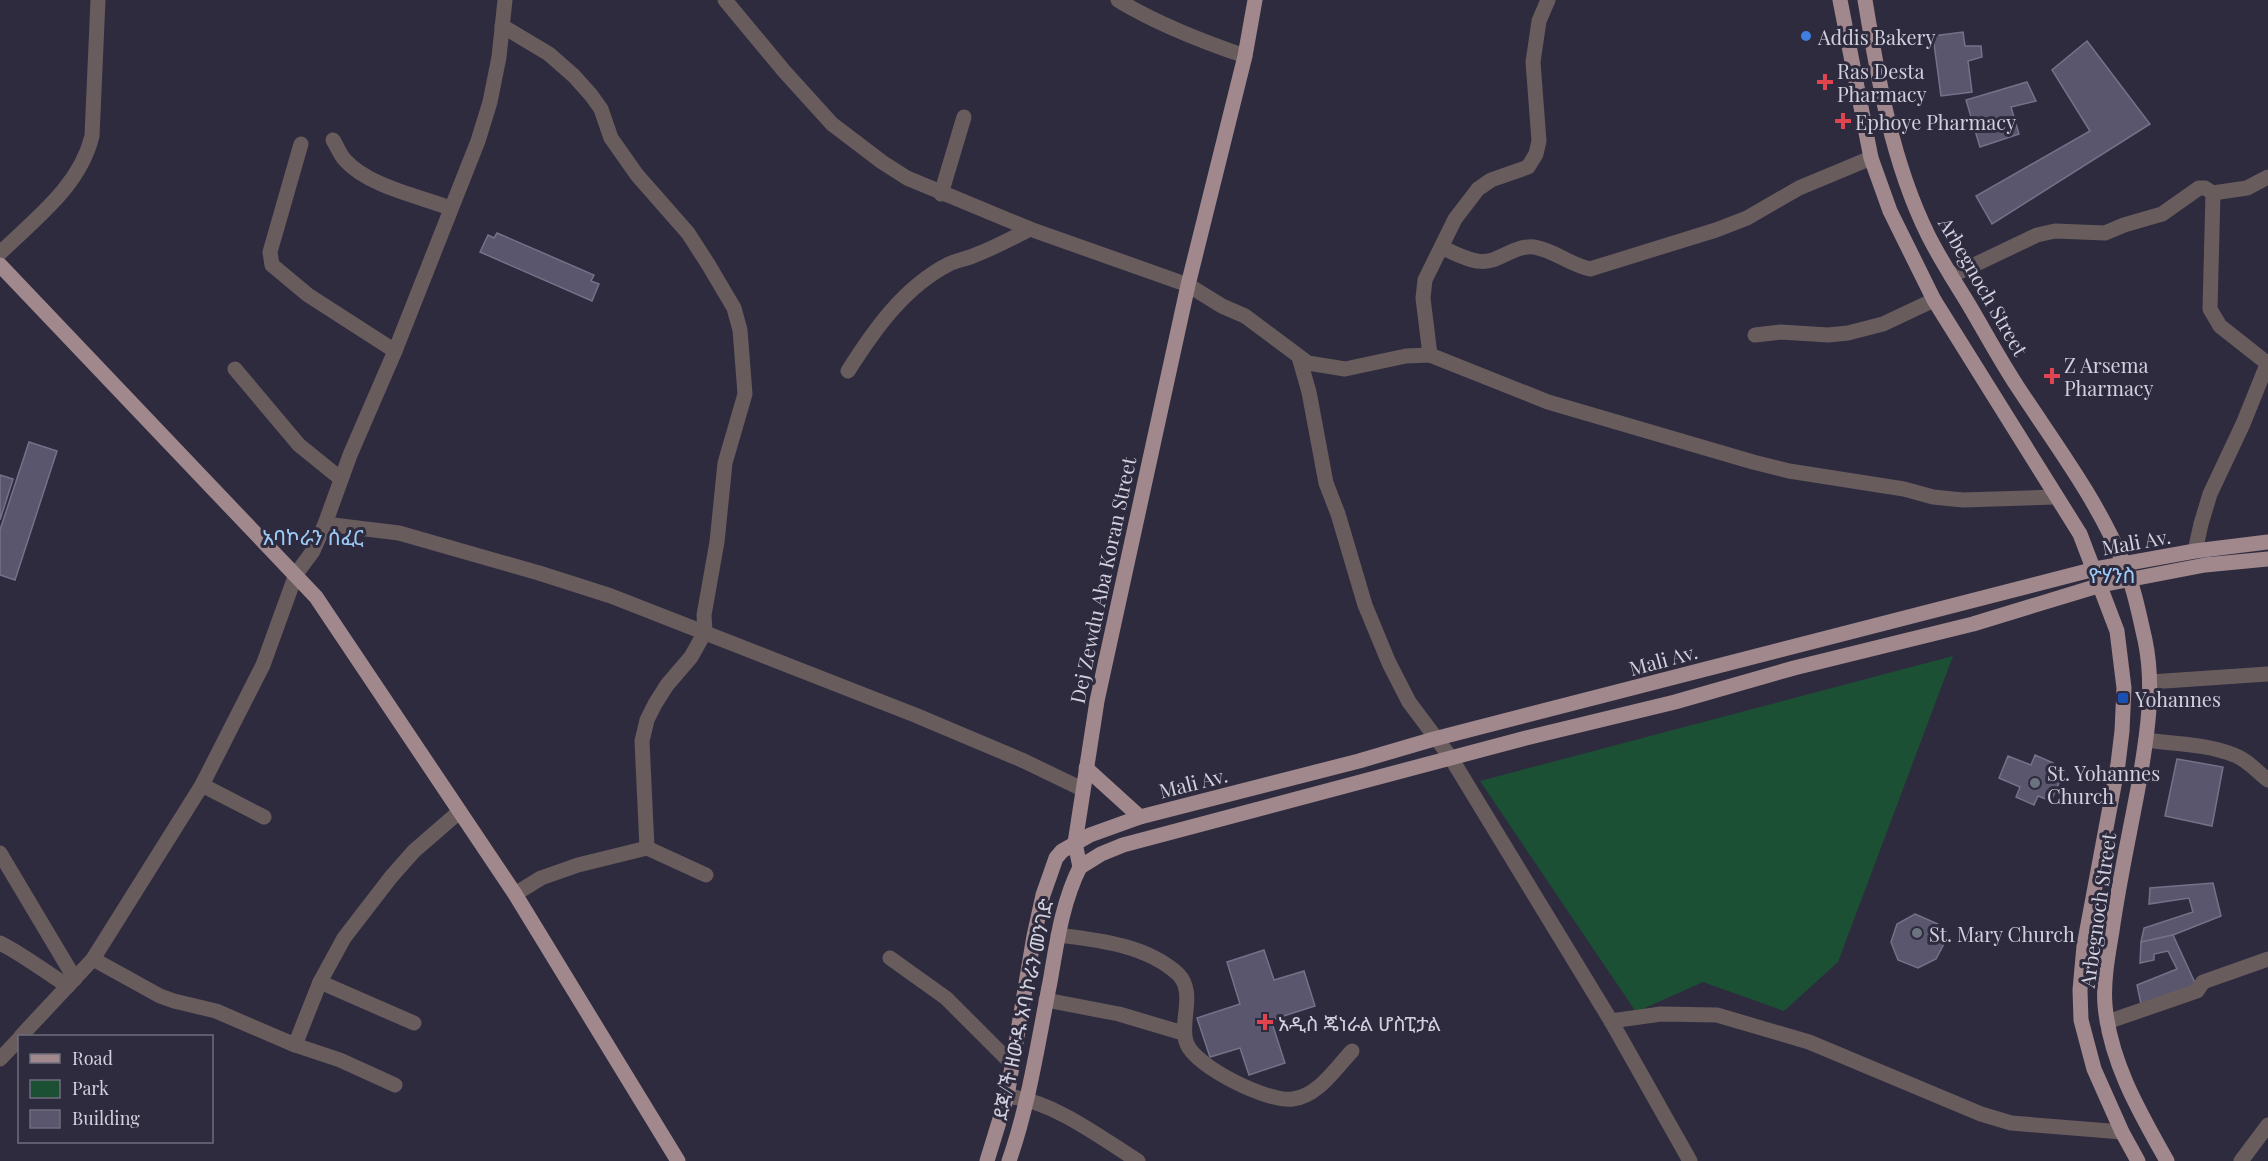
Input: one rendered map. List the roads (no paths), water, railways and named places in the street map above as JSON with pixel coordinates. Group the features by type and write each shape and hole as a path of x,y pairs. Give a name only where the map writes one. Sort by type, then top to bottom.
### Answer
{"main road":[{"name":"Dej Zewdu Aba Koran Street","path":"1080,867 1075,843 1096,701 1188,285 1245,56 1255,0"},
{"name":"Arbegnoch Street","path":"1840,0 1871,158 1890,211 1934,300 2080,534 2117,631 2121,654 2124,709 2118,764 2084,946 2080,990 2081,1020 2094,1069 2122,1132 2138,1161"},
{"name":"Arbegnoch Street","path":"1865,0 1879,81 1900,162 1928,235 2016,384 2085,487 2107,526 2130,579 2146,644 2150,682 2146,740 2110,946 2106,987 2108,1022 2113,1044 2135,1103 2167,1161"},
{"path":"0,265 236,512 251,531 296,574 337,627 514,894 678,1161"},
{"name":"Mali Av.","path":"1075,843 1090,835 1140,817 2095,569 2195,551 2268,542"},
{"name":"Mali Av.","path":"1080,867 1101,854 1123,845 1451,758 1675,702 1794,668 1973,624 2101,585 2205,565 2268,560"},
{"path":"1969,602 1973,624"},
{"path":"1086,768 1140,817"},
{"path":"987,1161 1007,1096 1034,936 1046,884 1056,858 1075,843"},
{"name":"ደጃ/ች ዘውዱ አባ ኮራን መንገድ","path":"1009,1161 1026,1098 1058,934 1071,886 1080,867"}],"street":[{"path":"0,253 69,185 88,152 92,136 98,0"},
{"path":"22,1035 93,959 202,785 263,665 296,574 313,550 325,524 341,479 395,351 478,141 490,102 499,57 506,0"},
{"path":"725,0 832,124 907,178 1030,229 1188,285 1245,316 1303,360 1331,368 1345,369 1407,356 1430,355 1548,402 1771,466 1904,489 1934,497 1963,500 2056,498"},
{"path":"1118,0 1138,12 1195,38 1245,56"},
{"path":"1430,355 1423,298 1425,280 1455,219 1478,189 1498,177 1528,166 1536,154 1539,141 1533,62 1539,21 1548,0"},
{"path":"502,26 549,54 591,95 601,109 611,138 637,175 688,233 734,308 742,348 745,394 725,463 717,542 704,615 705,632 692,657 667,685 647,720 642,741 647,848"},
{"path":"941,194 964,117"},
{"path":"333,140 344,160 361,174 450,208"},
{"path":"301,144 270,252 272,265 308,296 395,351"},
{"path":"1442,248 1478,262 1493,260 1518,247 1536,248 1559,256 1578,267 1590,269 1677,244 1747,218 1799,188 1871,158"},
{"path":"1951,276 2037,235 2055,231 2105,233 2162,214 2199,188 2205,188 2213,194 2247,188 2268,177"},
{"path":"2195,551 2200,524 2210,494 2243,424 2267,362 2220,326 2210,309 2213,194"},
{"path":"848,371 875,329 894,307 929,276 950,263 975,255 1030,229"},
{"path":"1755,335 1781,332 1828,335 1848,333 1884,324 1934,300"},
{"path":"1303,360 1326,483 1338,514 1365,605 1389,663 1409,702 1434,739 1451,758 1611,1021 1690,1161"},
{"path":"235,369 299,445 341,479"},
{"path":"325,524 399,533 611,596 1024,761 1082,789"},
{"path":"2150,682 2268,674"},
{"path":"2146,740 2211,749 2234,755 2248,762 2268,780"},
{"path":"202,785 264,817"},
{"path":"295,1045 320,982 344,938 414,851 459,812"},
{"path":"514,894 542,879 578,865 647,848 706,875"},
{"path":"0,853 71,983"},
{"path":"1058,934 1100,940 1136,950 1161,962 1180,976 1186,994 1187,1013 1183,1033 1188,1047 1206,1067 1259,1093 1292,1100 1313,1092 1352,1052"},
{"path":"0,943 21,954 42,970 71,983"},
{"path":"890,958 945,998 1012,1064"},
{"path":"93,959 174,1002 216,1011 295,1045 340,1060 395,1085"},
{"path":"2108,1022 2197,991 2203,982 2268,959"},
{"path":"320,982 414,1023"},
{"path":"1046,1000 1119,1014 1183,1033"},
{"path":"1611,1021 1661,1014 1717,1015 1809,1042 1981,1114 2011,1123 2122,1132"},
{"path":"0,1059 18,1039"},
{"path":"1007,1096 1026,1098 1076,1123 1138,1161"},
{"path":"2241,1161 2268,1125"}],"place":[{"name":"Addis Bakery","path":"1806,36"},
{"name":"Ras Desta Pharmacy","path":"1825,82"},
{"name":"Ephoye Pharmacy","path":"1843,121"},
{"name":"Z Arsema Pharmacy","path":"2052,376"},
{"name":"Yohannes","path":"2123,698"},
{"name":"St. Yohannes Church","path":"2035,783"},
{"name":"St. Mary Church","path":"1917,933"},
{"name":"አዲስ ጄነራል ሆስፒታል","path":"1265,1022"}],"district":[{"name":"አባኮራን ሰፈር","path":"313,536"},
{"name":"ዮሃንስ","path":"2112,574"}]}
